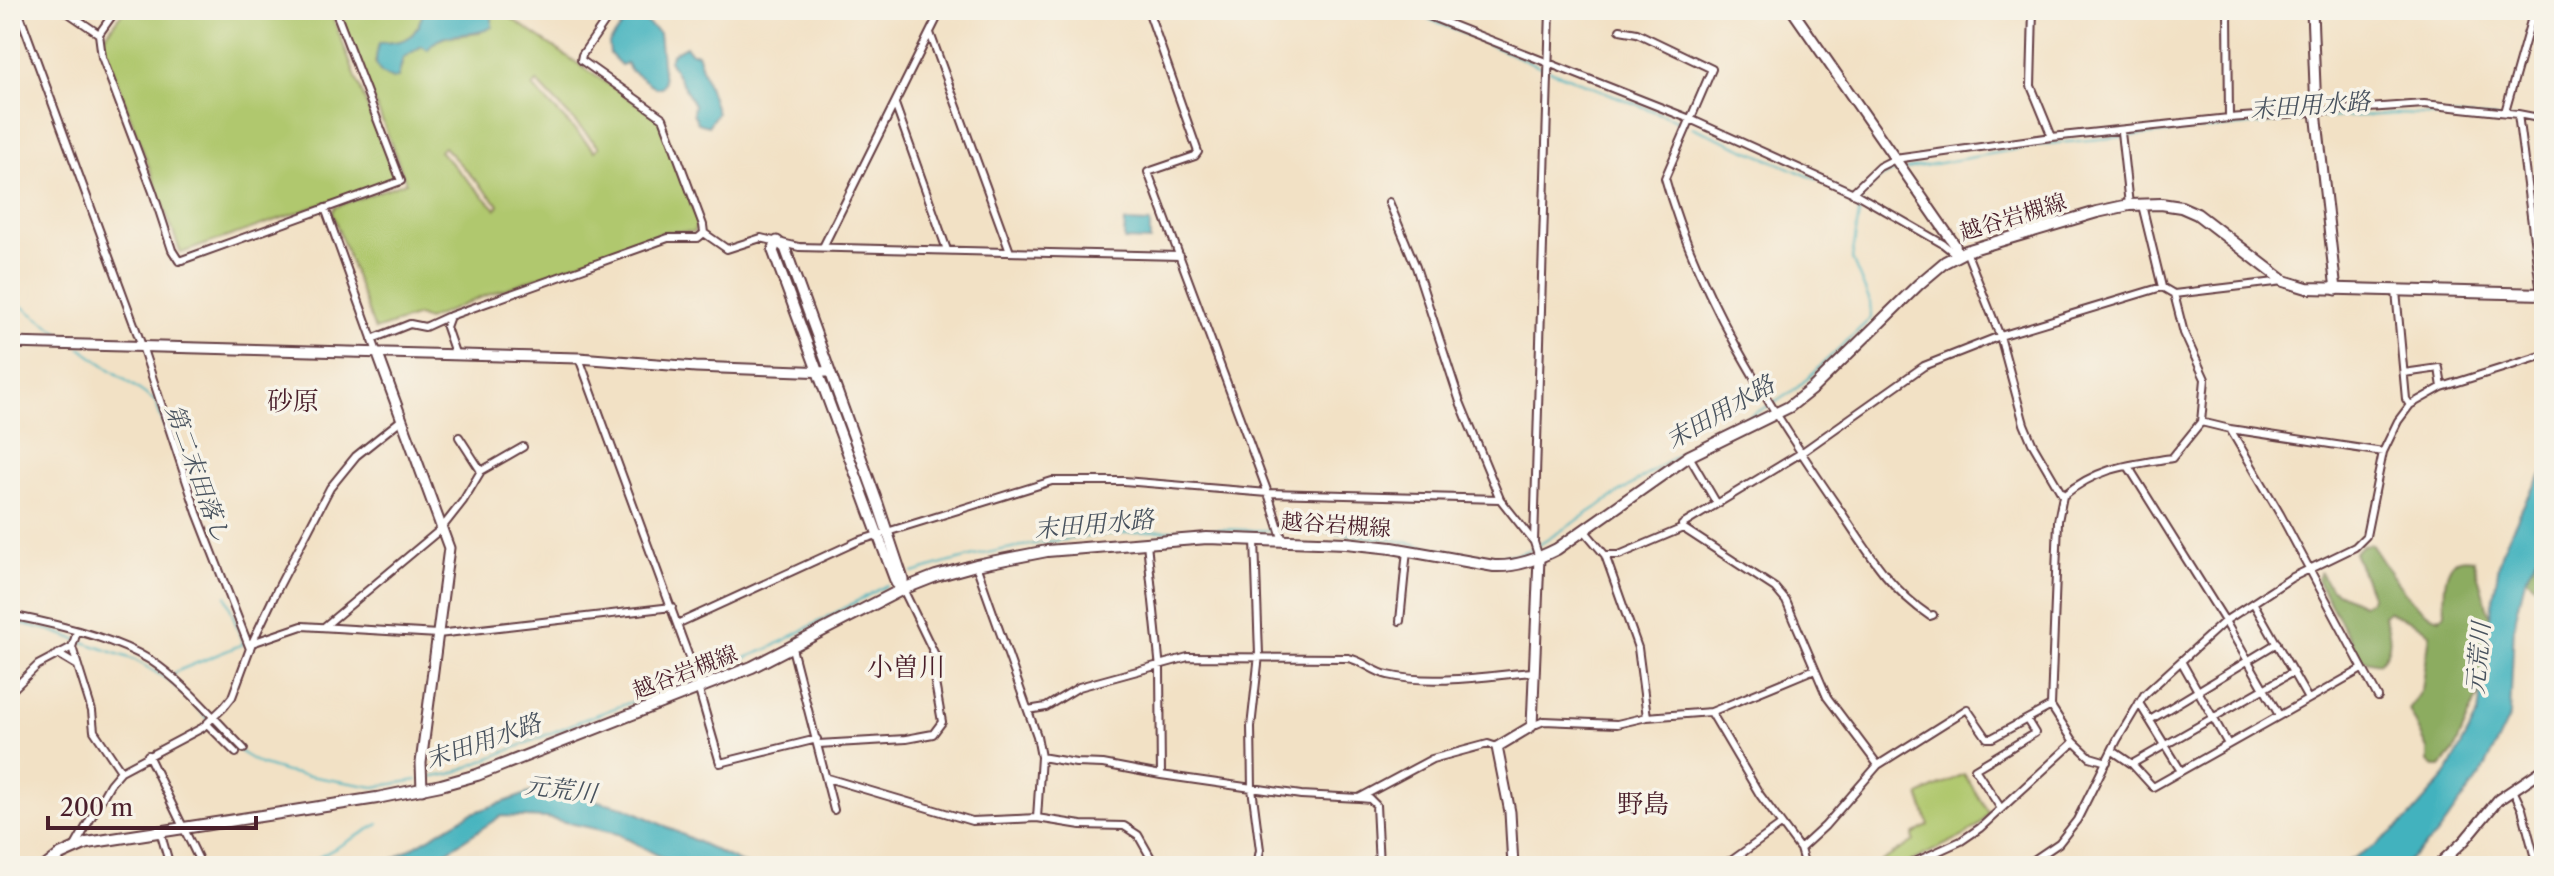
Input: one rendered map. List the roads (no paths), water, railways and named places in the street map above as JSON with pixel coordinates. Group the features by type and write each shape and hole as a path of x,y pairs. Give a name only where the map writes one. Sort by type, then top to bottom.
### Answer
{"main road":[{"name":"越谷岩槻線","path":"46,866 87,843 477,775 698,682 752,667 903,589 976,565 1047,551 1183,538 1255,540 1281,534 1407,550 1506,567 1536,548 1584,530 1689,456 1774,408 1801,398 1919,284 1961,253 2097,212 2129,205 2181,207 2197,214 2284,281 2307,288 2543,294"}],"street":[{"path":"18,10 142,346 197,513 251,646"},
{"path":"64,10 99,34"},
{"path":"116,10 99,34 102,57 172,250 179,261 401,181 335,10"},
{"path":"613,10 581,60 663,118 704,233 727,249 761,238 799,247 1180,256"},
{"path":"823,247 941,10"},
{"path":"1148,10 1198,152 1195,156 1148,172 1281,534"},
{"path":"1414,10 1852,193 1961,253"},
{"path":"1532,726 1550,10"},
{"path":"1792,10 1961,253 2000,336 2028,434 2063,496"},
{"path":"2033,10 2031,86 2052,137"},
{"path":"2228,10 2229,118"},
{"path":"2312,10 2316,112 2336,290"},
{"path":"2505,112 2534,10"},
{"path":"1620,30 1637,33 1712,69 1665,178 1682,230 1719,319 1801,453 1898,593 1930,616 1933,615"},
{"path":"930,32 1010,252"},
{"path":"895,104 947,250"},
{"path":"1852,193 1879,167 1895,159 2052,137 2229,118 2424,104 2544,119"},
{"path":"2518,114 2543,294"},
{"path":"2121,132 2129,205"},
{"path":"1389,202 1416,267 1460,402 1500,499 1536,548"},
{"path":"2142,205 2162,287 2174,294 2284,281"},
{"path":"325,208 449,548 421,783"},
{"path":"372,339 410,324 425,327 668,238 698,238 704,233"},
{"path":"579,358 672,607 698,682 720,763 817,742 906,739 933,734 942,722 932,666 937,659 903,589 903,579 818,372 773,251 777,241"},
{"path":"777,241 785,248 882,533"},
{"path":"1683,528 1682,525 1716,502 1801,453 1924,366 2000,336 2162,287"},
{"path":"2396,291 2406,399 2410,405"},
{"path":"2107,762 2090,757 2074,742 2051,706 2058,521 2063,496 2081,481 2098,472 2172,458 2201,422 2205,379 2184,333 2174,294"},
{"path":"450,316 446,327 456,356"},
{"path":"10,343 579,358 696,367 829,372"},
{"path":"2025,866 2059,843 2077,820 2144,695 2225,621 2308,567 2355,547 2366,536 2383,452 2398,421 2410,405 2442,387 2544,355"},
{"path":"2404,373 2439,368 2442,387"},
{"path":"74,848 110,784 121,771 210,721 232,697 251,646 330,488 356,456 401,420"},
{"path":"2201,422 2383,452"},
{"path":"2230,429 2378,697"},
{"path":"459,437 481,471"},
{"path":"325,626 441,529 481,471 523,447"},
{"path":"1689,456 1716,502"},
{"path":"2128,466 2225,621 2279,715"},
{"path":"677,624 882,533 1052,481 1134,482 1268,493 1500,499"},
{"path":"1605,555 1619,555 1683,528"},
{"path":"1683,528 1775,588 1786,601 1827,697 1878,765"},
{"path":"1584,530 1605,555 1638,648 1647,717"},
{"path":"1255,540 1259,655 1251,727 1252,788 1260,850 1257,866"},
{"path":"1147,541 1160,666 1161,775"},
{"path":"1400,621 1407,550"},
{"path":"976,565 1037,736 1041,757 1037,818"},
{"path":"2254,604 2308,699"},
{"path":"251,646 302,626 438,634 672,607"},
{"path":"10,615 124,647 151,661 178,683 236,753"},
{"path":"77,632 72,647 92,711 97,739 121,771"},
{"path":"2150,720 2277,643"},
{"path":"10,692 38,665 72,647"},
{"path":"792,648 834,810"},
{"path":"58,654 78,666"},
{"path":"1028,710 1046,707 1079,687 1188,657 1259,655 1348,658 1363,660 1379,673 1427,680 1534,672"},
{"path":"2181,661 2228,744"},
{"path":"1359,798 1432,759 1488,744 1497,747 1544,721 1617,724 1647,717 1711,712 1815,669"},
{"path":"2113,751 2132,764 2153,787 2362,669"},
{"path":"2132,764 2293,672"},
{"path":"2139,703 2181,771"},
{"path":"1800,849 1825,826 1878,765 1967,709 1987,738 1992,738 2051,706"},
{"path":"1711,712 1760,795 1800,849 1805,866"},
{"path":"2000,807 1975,769 2035,733 2027,720"},
{"path":"210,721 244,749"},
{"path":"1906,866 1961,841 1980,828 2074,742"},
{"path":"1497,747 1510,812 1513,866"},
{"path":"148,755 202,866"},
{"path":"1041,757 1301,795 1370,799 1376,805 1379,866"},
{"path":"2437,866 2464,841 2498,800 2544,769"},
{"path":"827,778 972,821 1037,818 1081,825 1124,826 1138,835 1155,865 1159,866"},
{"path":"2513,789 2522,809 2537,866"},
{"path":"1708,866 1731,861 1781,825"},
{"path":"160,831 170,866"},
{"path":"496,866 497,861 515,866"}],"water":[{"path":"424,10 486,10 492,15 492,27 440,39 428,50 422,46 403,58 398,77 393,79 386,76 377,66 379,43 397,42 409,37 414,33"},
{"path":"633,12 659,33 662,87 656,88 630,70 627,63 621,65 610,54 609,43"},
{"path":"686,46 691,53 697,53 717,113 708,126 698,123 693,113 694,105 669,60 673,53"},
{"path":"1125,222 1150,223 1150,241 1124,240"},
{"path":"2544,472 2544,544 2525,580 2514,625 2510,716 2484,770 2435,837 2402,866 2339,866 2376,845 2410,817 2446,776 2478,714 2501,553 2526,500"},
{"path":"532,792 569,794 627,808 748,866 678,866 618,834 547,818 501,816 424,866 381,866 470,814"}],"waterway":[{"path":"1403,10 1419,15"},
{"path":"1429,19 1544,68"},
{"path":"1550,70 1686,124"},
{"name":"末田用水路","path":"2322,118 2397,114 2515,119"},
{"name":"末田用水路","path":"1906,169 2047,144 2312,119"},
{"name":"末田用水路","path":"2522,120 2544,125"},
{"path":"1692,127 1818,180"},
{"name":"末田用水路","path":"1864,195 1879,179 1899,170"},
{"path":"1832,186 1858,206"},
{"name":"末田用水路","path":"1539,545 1693,445 1776,402 1798,387 1871,318 1870,302 1852,259 1861,201"},
{"name":"第二末田落し","path":"10,298 68,339"},
{"name":"第二末田落し","path":"80,348 155,401 175,455"},
{"name":"末田用水路","path":"913,573 987,553 1101,535 1178,530 1277,530"},
{"name":"末田用水路","path":"1284,530 1353,534 1484,556 1518,554 1533,548"},
{"name":"末田用水路","path":"700,676 770,648 887,585"},
{"name":"第二末田落し","path":"173,677 175,672 243,644 226,596"},
{"name":"末田用水路","path":"10,621 49,630 135,660 170,681 243,754 260,764 286,772 374,787 417,780"},
{"name":"末田用水路","path":"423,779 451,774 585,719 694,679"},
{"path":"303,866 379,824"}],"district":[{"name":"砂原","path":"293,401"},
{"name":"小曽川","path":"906,667"},
{"name":"野島","path":"1643,804"}],"water label":[{"name":"元荒川","path":"2478,658"},
{"name":"元荒川","path":"561,789"}]}
